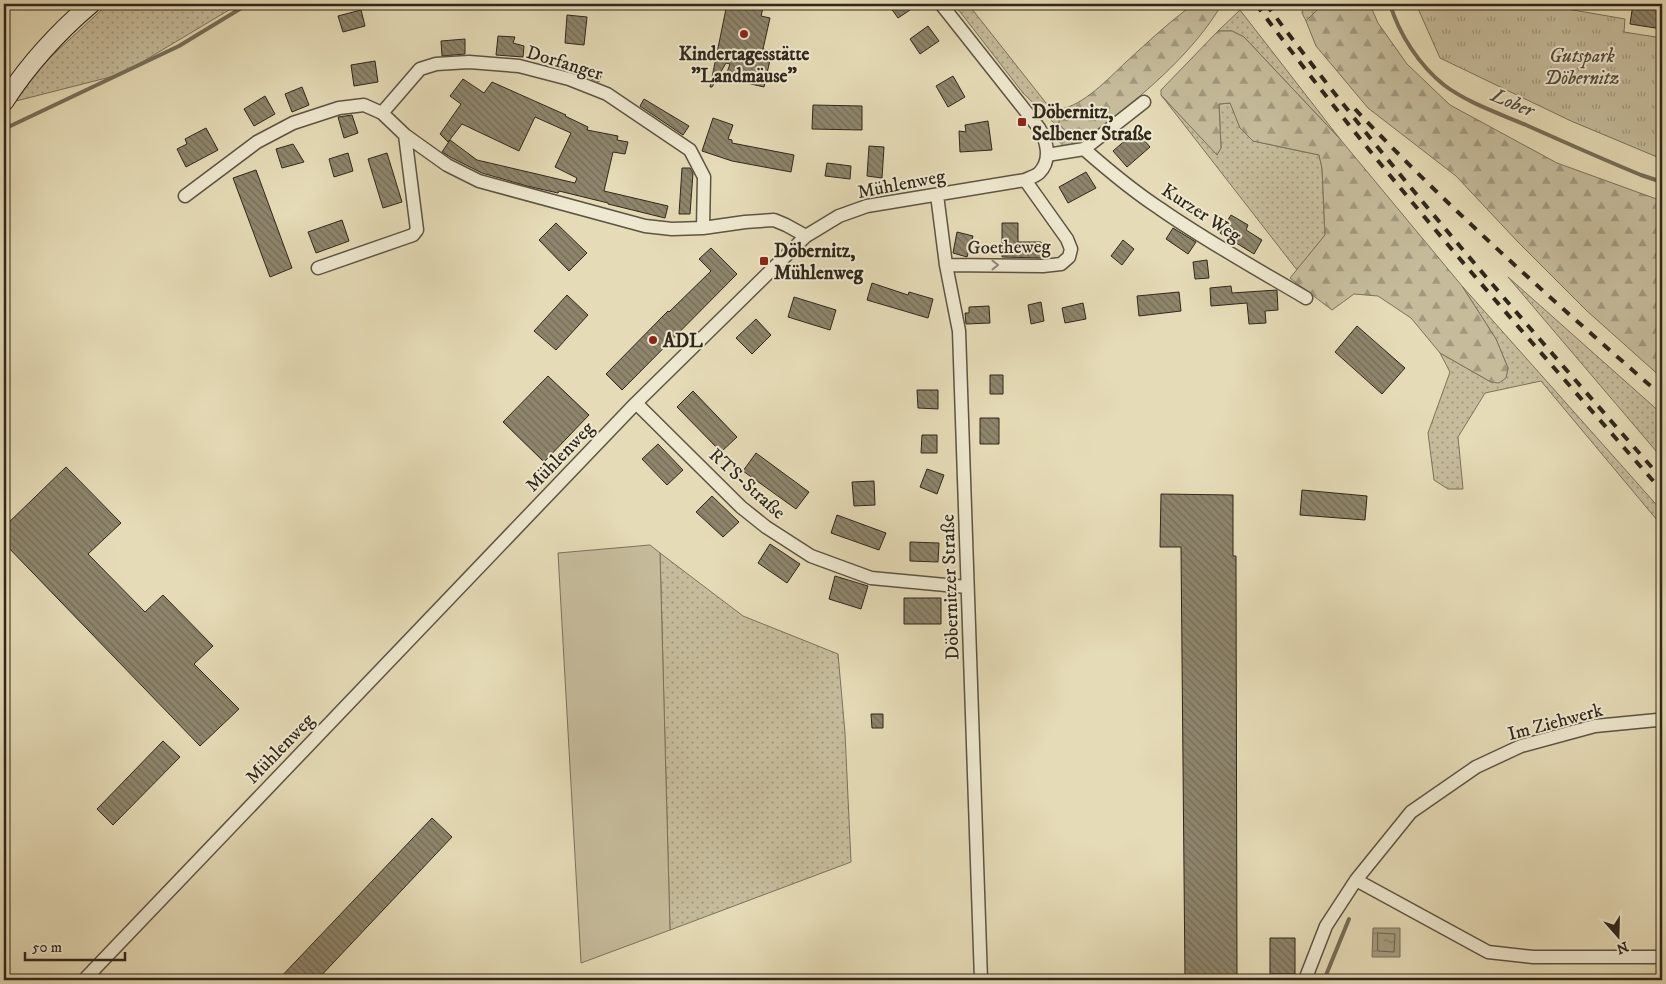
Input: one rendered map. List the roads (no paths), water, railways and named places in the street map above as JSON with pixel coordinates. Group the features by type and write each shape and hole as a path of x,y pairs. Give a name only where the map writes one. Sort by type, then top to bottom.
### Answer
{"main road":[{"path":"4,102 46,47 91,4"}],"street":[{"path":"941,4 1039,128 1045,138 1047,155 1084,149 1144,102"},
{"name":"Dorfanger","path":"382,113 420,70 436,64 469,62 519,66 569,79 607,94 690,150 704,177 703,228"},
{"path":"185,196 257,142 293,123 339,108 364,105 382,113 405,135 447,165 479,181 645,226 672,229 703,228 774,220 786,224 806,236"},
{"path":"318,268 413,235 417,230 405,135"},
{"name":"Kurzer Weg","path":"1084,149 1158,208 1306,298"},
{"name":"Mühlenweg","path":"84,980 636,403 806,236 839,216 866,206 1025,180 1039,173 1047,155"},
{"name":"Goetheweg","path":"946,265 1043,266 1061,264 1069,257 1070,248 1067,239 1025,180"},
{"name":"Döbernitzer Straße","path":"937,195 946,265 959,331 981,980"},
{"name":"RTS-Straße","path":"636,403 741,507 766,527 811,556 871,578 967,587"},
{"name":"Im Ziehwerk","path":"1304,980 1326,926 1356,880 1411,812 1476,767 1521,746 1595,726 1657,720 1662,723"},
{"path":"1356,880 1488,952 1533,957 1662,957"}],"water":[{"path":"1373,928 1400,928 1400,957 1372,957"}],"waterway":[{"path":"4,129 179,46 248,4"},
{"name":"Lober","path":"1390,4 1404,38 1418,58 1435,77 1453,91 1484,107 1626,169 1662,182"},
{"path":"1324,980 1349,919"}],"railway":[{"path":"1256,4 1403,191 1505,312 1662,491"},
{"path":"1266,4 1409,186 1662,479"},
{"path":"1355,109 1429,184 1544,292 1662,396"}],"place":[{"name":"Kindertagesstätte \"Landmäuse\"","path":"744,34"},
{"name":"Döbernitz, Selbener Straße","path":"1022,122"},
{"name":"Döbernitz, Mühlenweg","path":"764,261"},
{"name":"ADL","path":"653,340"}],"park label":[{"name":"Gutspark Döbernitz","path":"1582,66"}]}
